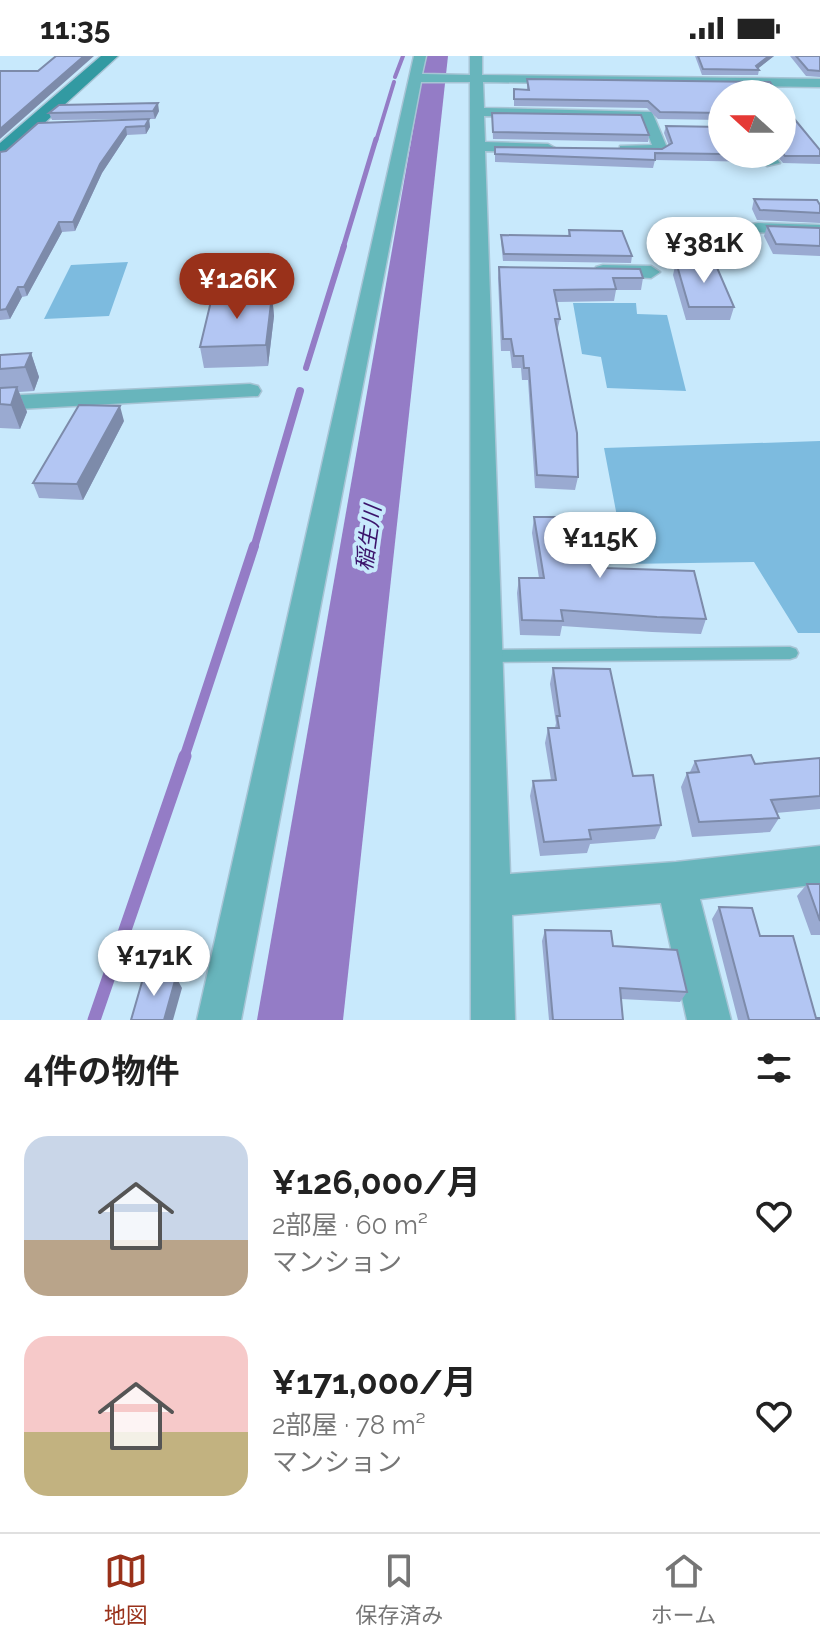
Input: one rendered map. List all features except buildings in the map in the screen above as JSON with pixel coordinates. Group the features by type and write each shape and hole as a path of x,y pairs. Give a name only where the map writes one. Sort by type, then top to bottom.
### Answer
{"street":[{"path":"0,153 38,126 110,56"},
{"path":"476,56 476,146 486,269 486,656 493,1020"},
{"path":"219,1020 420,71 450,78 697,74 820,83"},
{"path":"475,112 647,115 658,126 661,150 615,149"},
{"path":"476,146 569,148"},
{"path":"758,228 820,230"},
{"path":"588,271 651,272"},
{"path":"0,403 250,391"},
{"path":"491,896 676,882 820,865"},
{"path":"676,882 709,1020"}],"lane":[{"path":"486,656 790,653"}],"shaded area":[{"path":"128,262 109,316 44,319 71,265"},
{"path":"573,303 636,303 637,314 667,315 686,391 607,388 601,357 582,354"},
{"path":"820,441 820,633 798,633 754,562 626,564 604,448"}],"waterway":[{"path":"395,77 403,56"},
{"name":"稲生川","path":"300,1020 437,56"},
{"path":"376,141 394,82"},
{"path":"343,248 376,139"},
{"path":"306,368 344,246"},
{"path":"254,548 300,391"},
{"path":"184,758 254,546"},
{"path":"94,1020 185,756"}]}
